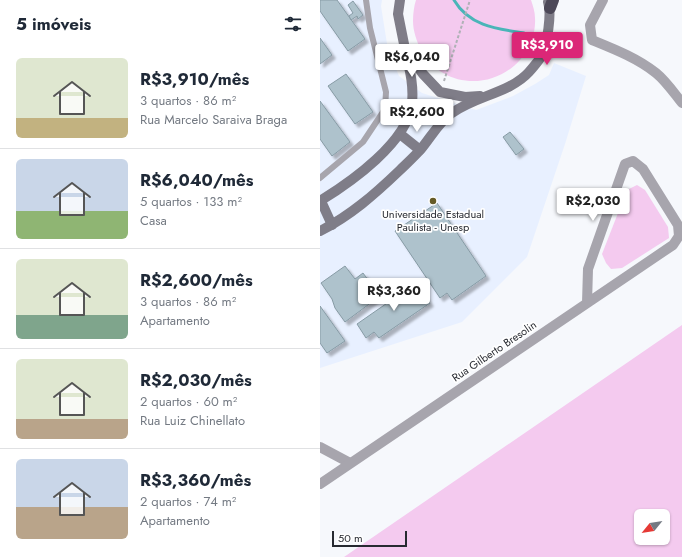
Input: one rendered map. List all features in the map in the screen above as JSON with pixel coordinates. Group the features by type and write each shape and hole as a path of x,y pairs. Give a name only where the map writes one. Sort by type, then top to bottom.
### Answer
{"main road":[{"path":"332,225 320,201 352,180 379,156 400,134 412,104 412,81 404,49 398,14 400,0"},
{"path":"320,231 332,225 374,195 420,150 439,126 452,113 486,96 506,89 528,73 542,54 548,30 550,3"},
{"path":"404,49 423,74 440,92 465,97 486,96"},
{"path":"400,134 420,150"}],"street":[{"path":"604,0 590,25 592,40 615,49 657,73 682,103"},
{"name":"Rua Gilberto Bresolin","path":"320,484 673,245 679,236 678,226 643,169 634,160 625,164 588,268 587,303"},
{"path":"320,447 350,463"}],"lane":[{"path":"320,178 363,142 385,109 386,92 370,28 366,0"}],"path":[{"path":"440,92 460,26 470,0"}],"shaded area":[{"name":"Universidade Estadual Paulista - Unesp","path":"320,0 382,0 381,6 388,50 399,76 422,93 476,110 513,96 535,84 549,75 554,63 586,76 527,257 462,322 320,368"},
{"path":"416,0 531,0 535,18 532,40 527,51 520,60 509,70 496,77 468,81 454,78 441,72 430,63 418,44 413,25 413,13"},
{"path":"637,185 645,190 668,227 669,238 622,268 611,269 606,263 602,254 627,190"},
{"path":"682,325 682,557 344,557"}],"building":[{"path":"320,0 337,0 365,39 348,51 320,11"},
{"path":"353,1 363,15 358,19 357,16 351,20 349,16 353,13 348,5"},
{"path":"320,38 332,55 320,64"},
{"path":"346,74 373,112 355,124 328,86"},
{"path":"320,101 350,142 332,156 320,139"},
{"path":"510,132 524,149 516,155 503,137"},
{"path":"437,203 486,276 452,300 447,293 440,298 395,231"},
{"path":"345,266 355,279 363,273 380,296 345,322 321,283"},
{"path":"416,283 430,303 379,338 374,332 366,338 357,324"},
{"path":"320,306 345,341 327,353 320,343"}],"waterway":[{"path":"454,0 467,16 484,25 524,33"}],"place":[{"name":"Universidade Estadual Paulista - Unesp","path":"433,201"}]}
